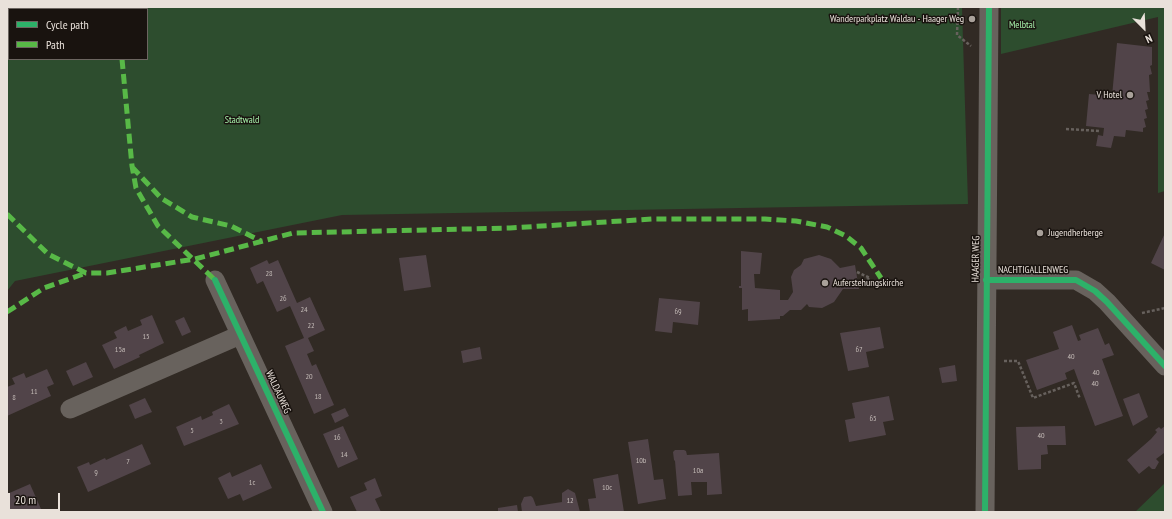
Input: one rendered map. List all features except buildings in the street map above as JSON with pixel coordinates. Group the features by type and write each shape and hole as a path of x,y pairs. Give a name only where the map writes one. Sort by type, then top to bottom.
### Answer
{"street":[{"name":"HAAGER WEG","path":"985,512 988,7"},
{"name":"WALDAUWEG","path":"215,280 323,512"},
{"name":"NACHTIGALLENWEG","path":"986,280 1076,280 1095,291 1107,302 1165,366"},
{"path":"70,409 240,335"}],"path":[{"path":"1066,129 1100,131"},
{"path":"857,272 870,278 859,284"},
{"path":"1138,314 1165,308"},
{"path":"985,361 1018,361 1033,398 1074,383 1080,399"}],"green space":[{"name":"Stadtwald","path":"7,7 962,7 968,204 342,215 15,281 7,291"},
{"name":"Melbtal","path":"1001,7 1165,7 1165,191 1158,193 1158,17 1001,54"},
{"path":"1165,483 1165,512 1135,512"}],"marked path":[{"path":"122,60 132,166 136,188 158,226 215,280"},
{"path":"132,167 161,198 192,217 231,226 261,241"},
{"path":"7,214 48,254 86,273 107,273 195,259 293,233 510,228 653,219 765,219 796,221 827,227 846,236 861,248 881,278"},
{"path":"7,312 44,288 86,273"}],"cycle path":[{"path":"985,512 989,7"},
{"path":"215,280 323,512"},
{"path":"986,280 1076,280 1095,291 1107,302 1165,366"}],"place":[{"name":"Wanderparkplatz Waldau - Haager Weg","path":"972,19"},
{"name":"V Hotel","path":"1130,95"},
{"name":"Jugendherberge","path":"1040,233"},
{"name":"Auferstehungskirche","path":"825,283"}]}
